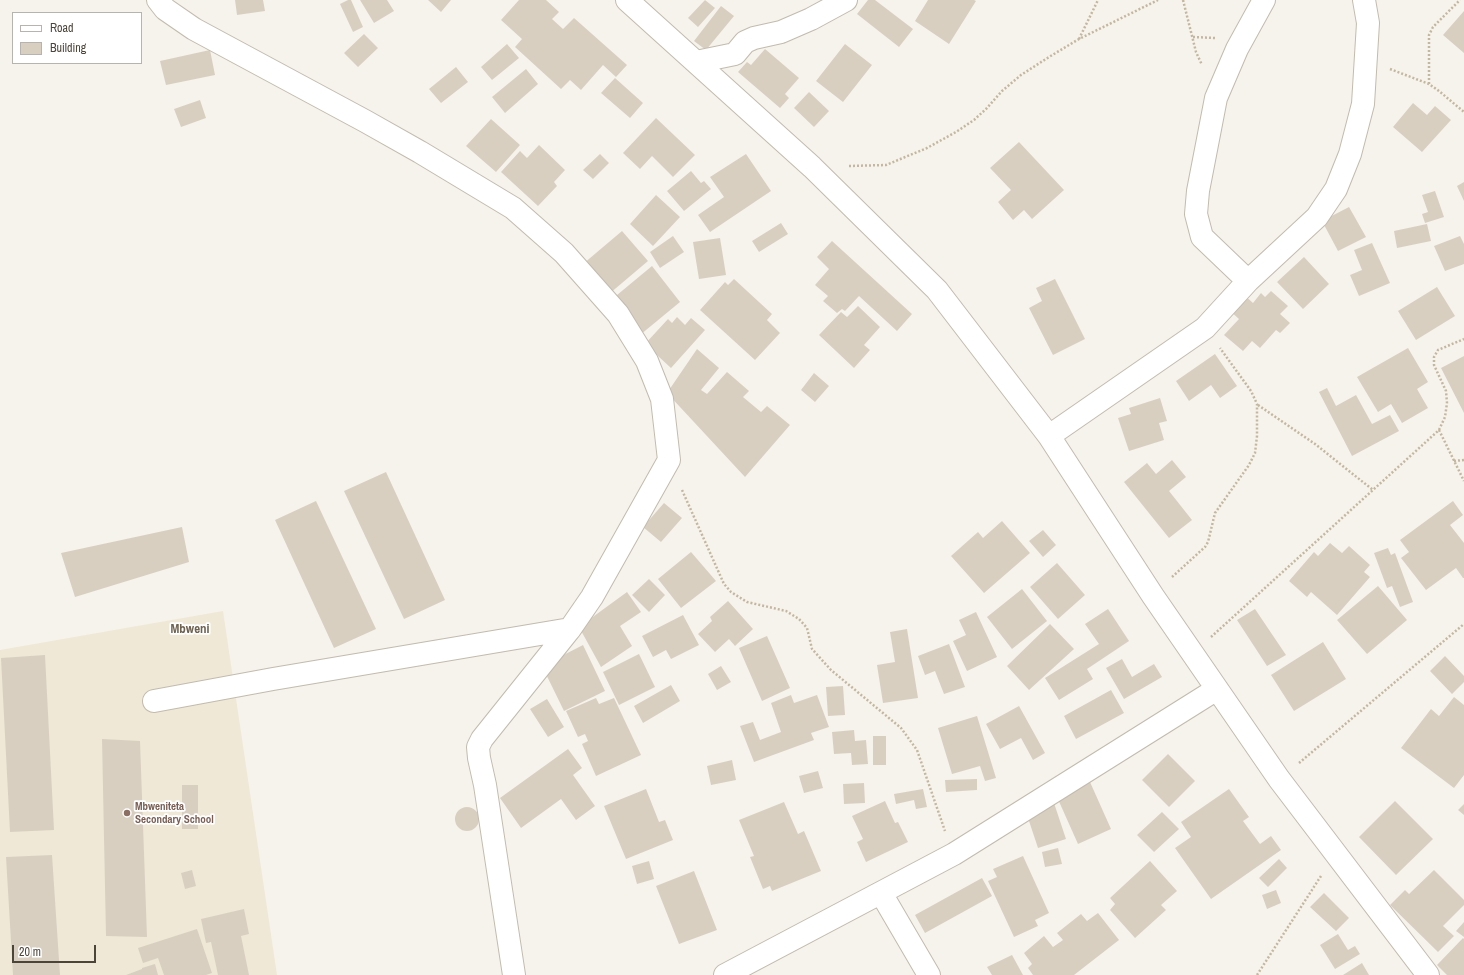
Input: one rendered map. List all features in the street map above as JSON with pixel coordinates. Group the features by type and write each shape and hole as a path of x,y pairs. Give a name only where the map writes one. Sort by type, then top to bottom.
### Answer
{"street":[{"path":"158,0 165,9 194,29 420,152 513,208 564,253 618,314 646,362 662,399 669,460 592,597 570,629 482,739 478,747 487,793 514,975"},
{"path":"627,0 812,167 937,290 1049,436 1153,596 1279,779 1428,975"},
{"path":"696,62 735,54 745,42 754,38 781,32 811,19 846,0"},
{"path":"1248,281 1202,237 1196,214 1198,191 1216,98 1237,49 1264,0"},
{"path":"1049,436 1205,328 1248,281 1317,217 1336,189 1350,154 1362,104 1368,23 1364,0"},
{"path":"154,701 273,679 570,629"},
{"path":"725,975 954,854 1217,689"},
{"path":"881,893 929,975"}],"path":[{"path":"1079,40 1098,0"},
{"path":"812,167 886,165 927,148 974,120 1021,75 1079,40 1158,0"},
{"path":"1183,0 1196,52 1216,98"},
{"path":"1428,84 1429,35 1433,27 1460,0"},
{"path":"1365,60 1428,84 1439,91 1464,112"},
{"path":"1153,596 1205,547 1208,542 1215,513 1249,465 1255,452 1257,436 1257,404 1251,391 1205,328"},
{"path":"1193,654 1439,430 1445,417 1447,403 1446,391 1434,365 1434,357 1438,350 1464,339"},
{"path":"1257,404 1315,444 1373,490"},
{"path":"1439,430 1464,481"},
{"path":"669,460 724,584 739,598 747,602 786,611 799,619 807,628 812,649 831,670 901,728 917,750 954,854"},
{"path":"1454,461 1464,460"},
{"path":"1279,779 1464,624"},
{"path":"1257,975 1335,854"}],"shaded area":[{"name":"Mbweniteta Secondary School","path":"223,611 277,975 0,975 0,650"}],"building":[{"path":"235,0 263,0 265,11 237,15"},
{"path":"351,0 363,27 353,32 340,4"},
{"path":"360,0 387,0 394,11 374,23"},
{"path":"428,0 451,0 441,12"},
{"path":"519,0 546,0 559,12 552,19 563,29 574,18 627,65 616,77 603,65 581,90 570,80 561,89 515,47 522,39 501,20"},
{"path":"705,0 715,8 698,27 688,18"},
{"path":"868,0 875,0 913,29 899,47 857,14"},
{"path":"928,0 976,1 949,44 915,21"},
{"path":"721,6 734,16 706,50 694,41"},
{"path":"1464,11 1464,53 1443,35"},
{"path":"364,34 378,48 358,67 344,53"},
{"path":"507,44 519,58 492,80 481,67"},
{"path":"845,44 872,65 843,102 816,81"},
{"path":"765,49 799,78 785,94 789,98 780,108 738,72 747,62 751,65"},
{"path":"210,50 215,75 166,85 160,61"},
{"path":"456,67 468,82 441,103 429,89"},
{"path":"526,69 538,84 505,113 492,97"},
{"path":"615,78 643,103 630,118 601,93"},
{"path":"809,92 829,111 814,127 794,108"},
{"path":"200,100 206,118 181,127 174,109"},
{"path":"1413,103 1427,115 1435,106 1451,120 1422,152 1393,127"},
{"path":"656,118 695,155 673,177 652,156 640,169 623,153"},
{"path":"491,119 520,145 496,172 466,146"},
{"path":"1019,142 1064,190 1032,219 1024,210 1013,220 998,202 1011,190 990,168"},
{"path":"539,145 565,170 554,182 557,186 538,206 501,172 520,151 527,158"},
{"path":"600,154 609,163 593,179 583,170"},
{"path":"746,154 771,191 710,232 698,215 724,197 710,177"},
{"path":"691,171 701,183 704,181 711,189 684,211 667,191"},
{"path":"1464,182 1464,201 1457,186"},
{"path":"1435,191 1444,217 1425,223 1422,214 1428,212 1422,195"},
{"path":"656,195 680,217 653,246 630,224"},
{"path":"1349,207 1366,237 1338,251 1322,221"},
{"path":"781,223 788,234 759,252 752,241"},
{"path":"1427,224 1431,241 1397,248 1394,231"},
{"path":"622,231 648,261 609,294 583,264"},
{"path":"673,236 684,252 660,268 650,252"},
{"path":"1460,236 1464,244 1464,264 1445,271 1434,246"},
{"path":"720,238 726,275 699,279 693,242"},
{"path":"832,241 912,314 897,331 859,296 845,311 842,309 837,313 823,301 828,296 815,285 829,269 817,257"},
{"path":"1372,243 1390,283 1359,296 1350,275 1362,270 1354,250"},
{"path":"1304,257 1329,284 1303,309 1277,282"},
{"path":"652,266 680,302 640,335 611,300"},
{"path":"734,279 772,314 767,320 780,333 755,360 700,310 725,282 728,285"},
{"path":"1055,279 1085,339 1053,355 1029,308 1042,301 1036,288"},
{"path":"1437,287 1455,316 1416,340 1398,311"},
{"path":"1271,291 1288,306 1280,314 1290,323 1280,333 1276,330 1260,348 1252,341 1243,351 1224,335 1239,319 1229,310 1243,294 1253,303 1261,293 1265,297"},
{"path":"858,306 880,327 864,345 870,350 854,368 819,335 841,312 847,317"},
{"path":"677,317 685,325 691,318 705,330 671,368 645,344 668,319 672,323"},
{"path":"1408,348 1428,382 1417,389 1428,408 1402,423 1391,404 1378,412 1357,377"},
{"path":"697,349 719,368 701,390 707,394 727,372 749,391 743,397 761,412 767,406 790,425 745,477 667,393"},
{"path":"1215,354 1237,386 1220,398 1211,385 1189,401 1176,381"},
{"path":"1464,356 1464,413 1441,368"},
{"path":"814,373 829,386 815,402 801,390"},
{"path":"1327,388 1336,406 1356,395 1372,424 1390,415 1399,431 1352,456 1319,392"},
{"path":"1160,398 1167,421 1159,423 1164,440 1129,451 1118,418 1131,414 1129,408"},
{"path":"1172,460 1186,477 1169,491 1192,520 1169,538 1124,482 1147,463 1156,474"},
{"path":"386,472 445,600 404,619 344,491"},
{"path":"316,501 376,629 334,648 275,520"},
{"path":"1453,501 1463,515 1450,525 1464,543 1464,578 1456,568 1426,590 1401,558 1409,552 1400,540"},
{"path":"664,503 682,518 661,542 643,527"},
{"path":"1002,521 1030,553 984,593 951,556 978,532 983,538"},
{"path":"182,527 189,562 75,597 61,553"},
{"path":"1043,530 1056,545 1043,557 1029,541"},
{"path":"1330,543 1342,553 1349,546 1370,565 1364,572 1370,577 1337,615 1311,592 1307,597 1289,581 1314,552 1318,556"},
{"path":"1388,548 1391,555 1395,553 1413,602 1400,607 1392,586 1387,588 1374,553"},
{"path":"691,552 716,581 681,608 658,579"},
{"path":"1057,563 1085,595 1058,619 1030,587"},
{"path":"649,579 665,595 649,612 632,595"},
{"path":"1378,586 1407,620 1367,654 1337,620"},
{"path":"1022,589 1047,621 1012,649 987,617"},
{"path":"627,592 641,612 620,626 632,646 601,667 579,627"},
{"path":"728,601 753,629 735,646 729,639 715,652 698,634 712,621 710,617"},
{"path":"1108,609 1129,641 1087,669 1093,679 1059,700 1045,678 1099,644 1085,624"},
{"path":"1255,609 1286,655 1267,666 1237,620"},
{"path":"976,612 997,657 967,671 953,641 966,635 959,620"},
{"path":"683,615 699,645 671,659 666,650 653,657 642,636"},
{"path":"1050,624 1074,649 1029,690 1007,666"},
{"path":"907,629 918,698 883,703 877,665 895,662 890,632"},
{"path":"767,636 790,688 762,701 739,648"},
{"path":"1323,642 1346,679 1294,711 1271,675"},
{"path":"949,644 965,687 944,694 935,671 925,675 918,656"},
{"path":"583,645 605,691 564,711 542,666"},
{"path":"639,654 655,687 619,705 603,672"},
{"path":"45,655 54,830 10,832 1,658"},
{"path":"1445,656 1464,676 1464,682 1452,694 1430,671"},
{"path":"1122,659 1132,677 1154,664 1162,677 1124,699 1106,668"},
{"path":"721,666 731,682 717,690 708,674"},
{"path":"671,685 680,701 643,723 634,706"},
{"path":"843,686 845,715 828,716 826,687"},
{"path":"1111,690 1124,713 1076,739 1064,716"},
{"path":"791,695 794,703 817,695 829,727 811,733 814,740 754,762 740,726 753,722 760,740 781,732 771,703"},
{"path":"1454,697 1464,705 1464,775 1454,788 1401,748 1431,709 1439,716"},
{"path":"596,698 599,704 614,698 641,755 596,776 582,744 588,741 585,734 578,737 566,711"},
{"path":"547,699 564,727 548,737 530,709"},
{"path":"1019,706 1045,753 1033,760 1021,738 1000,749 986,724"},
{"path":"977,716 996,778 985,781 980,766 952,774 938,728"},
{"path":"854,730 855,741 866,740 868,764 852,765 851,753 834,754 832,732"},
{"path":"873,736 886,736 886,765 873,765"},
{"path":"102,739 140,741 147,937 106,936"},
{"path":"568,749 582,768 573,775 595,806 576,820 561,799 521,828 500,798"},
{"path":"1168,754 1195,781 1169,807 1142,780"},
{"path":"732,760 736,780 711,785 707,766"},
{"path":"818,771 823,788 804,793 799,776"},
{"path":"977,779 977,790 946,792 945,780"},
{"path":"1090,782 1111,829 1078,844 1057,797"},
{"path":"864,783 865,803 844,804 843,784"},
{"path":"182,785 198,785 198,829 182,829"},
{"path":"646,789 659,822 665,820 673,840 626,859 604,806"},
{"path":"923,789 927,807 916,809 914,800 896,804 894,794"},
{"path":"1229,789 1249,817 1243,821 1260,844 1271,836 1281,850 1211,899 1175,848 1191,837 1181,822"},
{"path":"885,801 895,823 898,822 908,842 866,862 857,842 863,839 852,816"},
{"path":"1395,801 1433,839 1396,875 1359,837"},
{"path":"784,802 798,834 804,831 821,871 772,891 770,886 763,889 750,857 754,856 739,820"},
{"path":"1054,803 1066,839 1038,848 1026,812"},
{"path":"1464,804 1464,815 1458,810"},
{"path":"467,807 472,808 478,814 478,824 472,830 467,831 462,830 456,824 455,819 456,814 462,808"},
{"path":"1162,812 1179,829 1154,852 1137,835"},
{"path":"1058,848 1062,864 1045,867 1042,852"},
{"path":"52,855 60,975 13,975 6,857"},
{"path":"1023,856 1049,913 1035,920 1038,926 1014,937 988,881 997,877 993,869"},
{"path":"1279,859 1287,868 1268,887 1259,878"},
{"path":"649,861 654,879 637,884 632,866"},
{"path":"1150,861 1177,891 1161,905 1166,910 1135,938 1110,910 1115,904 1110,898"},
{"path":"192,870 196,886 185,889 181,873"},
{"path":"1434,870 1464,900 1464,905 1443,926 1454,936 1438,952 1390,905 1405,890 1409,894"},
{"path":"694,871 717,930 679,944 656,886"},
{"path":"982,878 992,896 925,933 915,915"},
{"path":"1276,890 1281,903 1267,909 1262,895"},
{"path":"1324,893 1349,918 1336,931 1310,907"},
{"path":"244,909 249,934 241,936 249,975 218,975 211,942 206,943 201,919"},
{"path":"1098,913 1119,940 1074,975 1033,975 1028,968 1032,964 1024,953 1044,936 1053,947 1063,940 1057,933 1081,914 1087,921"},
{"path":"1464,922 1464,937 1456,931"},
{"path":"197,929 212,973 206,975 164,975 158,958 143,963 138,948"},
{"path":"1338,934 1348,950 1355,946 1360,954 1335,969 1320,945"},
{"path":"1463,938 1464,975 1447,975 1437,965"},
{"path":"1012,955 1023,975 992,975 987,967"},
{"path":"1362,963 1369,975 1343,975"},
{"path":"155,964 158,975 126,975 142,968"}],"place":[{"name":"Mbweniteta Secondary School","path":"127,813"}],"district":[{"name":"Mbweni","path":"190,630"}]}
